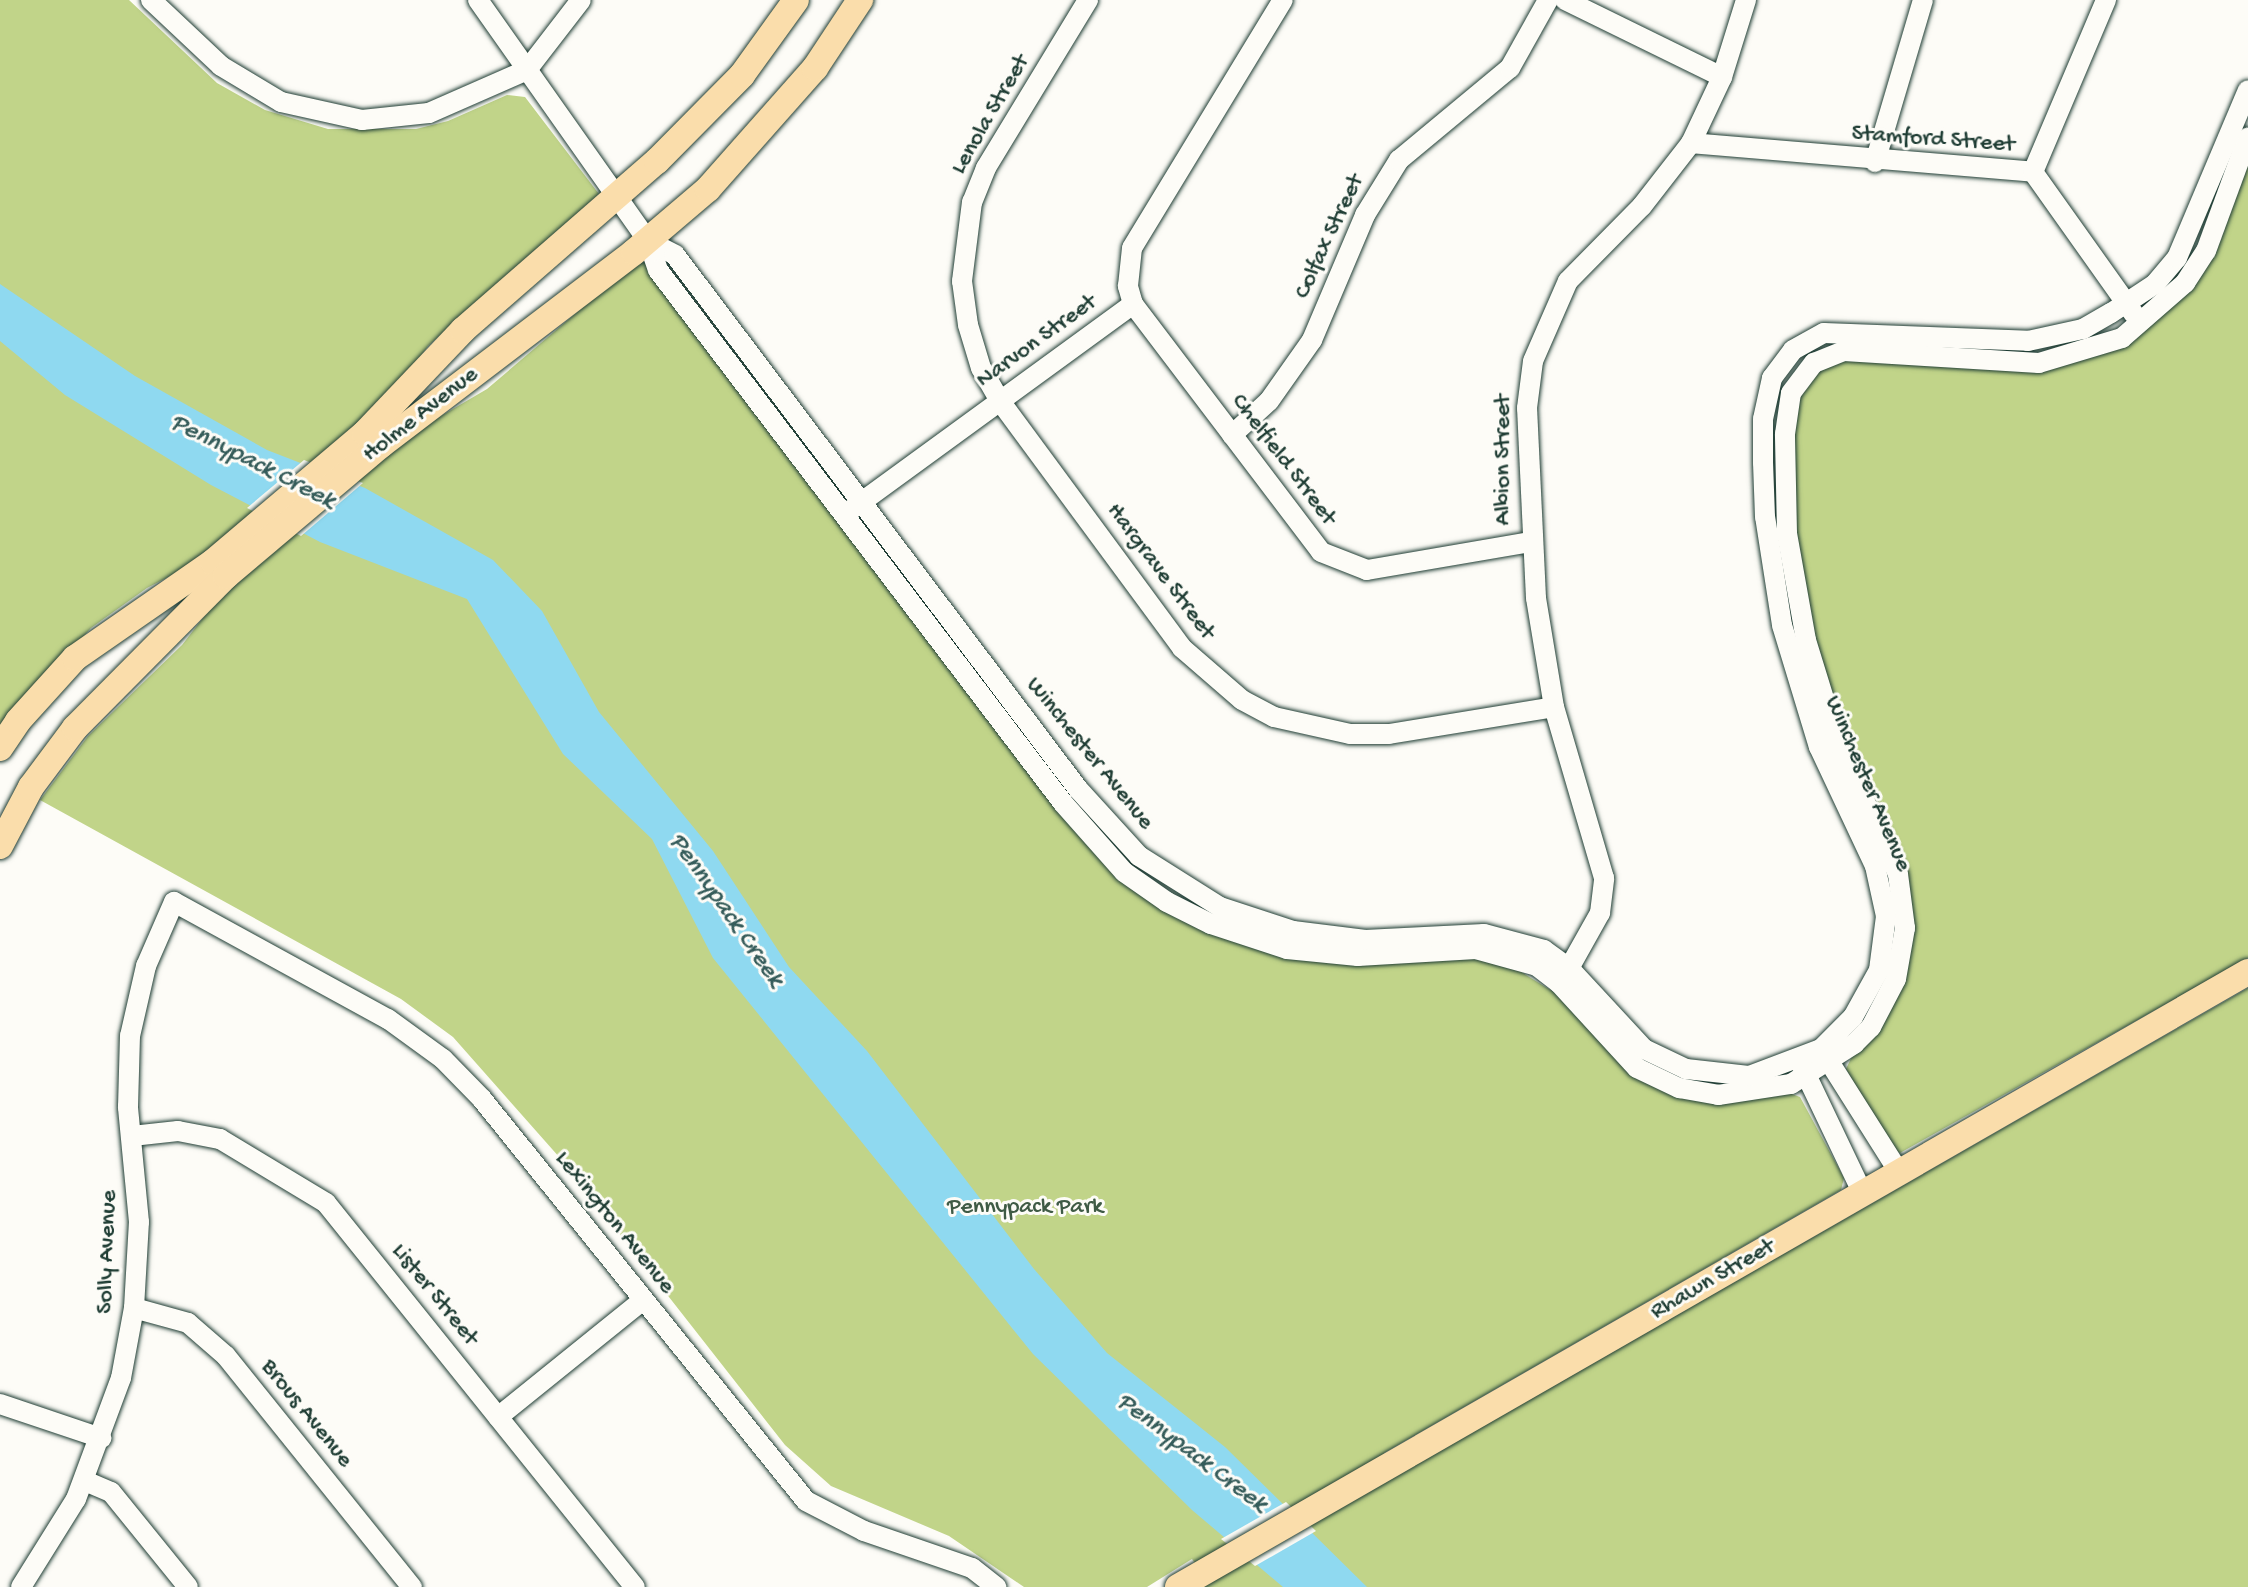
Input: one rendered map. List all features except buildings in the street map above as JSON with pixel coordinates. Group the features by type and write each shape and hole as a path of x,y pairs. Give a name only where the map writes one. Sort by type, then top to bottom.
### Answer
{"main road":[{"name":"Holme Avenue","path":"373,439 463,330 616,198 742,75 796,0"},
{"name":"Holme Avenue","path":"0,846 31,787 75,728 220,569 373,439 648,241 743,153 815,68 853,2"},
{"name":"Holme Avenue","path":"0,748 18,721 75,658 220,569"},
{"name":"Rhawn Street","path":"1178,1587 2248,972"}],"street":[{"path":"151,0 221,66 281,102 362,120 429,113 527,70 581,0"},
{"name":"Winchester Avenue","path":"478,0 616,198 648,241 675,255 852,508 1041,757 1139,856 1220,907 1296,941 1484,934 1544,950 1565,976 1627,1034 1664,1061 1724,1077 1803,1068 1871,1027 1896,979 1905,928 1898,874 1828,744 1782,625 1773,570 1763,462 1767,395 1772,378 1793,350 1824,333 2028,341 2083,329 2127,303 2155,284 2177,258 2248,90"},
{"name":"Lenola Street","path":"1000,401 981,368 966,311 962,281 972,202 986,168 1088,0"},
{"name":"Narvon Street","path":"852,508 1133,304 1128,286 1132,248 1283,0"},
{"name":"Colfax Street","path":"1232,435 1269,401 1312,340 1365,215 1399,160 1510,68 1548,0"},
{"path":"1565,0 1722,77"},
{"name":"Albion Street","path":"1565,976 1600,913 1604,878 1554,707 1530,542 1527,408 1533,361 1547,320 1568,281 1642,206 1691,143 1722,77 1746,0"},
{"path":"1875,162 1923,0"},
{"path":"2033,172 2106,0"},
{"path":"1767,395 1788,402 1814,363 1844,351 2039,363 2085,353 2141,324 2185,283 2206,251 2248,137"},
{"name":"Stamford Street","path":"1691,143 1875,162 2033,172 2141,324"},
{"name":"Chelfield Street","path":"1133,304 1321,552 1350,567 1367,570 1530,542"},
{"name":"Hargrave Street","path":"1000,401 1182,648 1242,700 1274,717 1350,734 1389,734 1554,707"},
{"name":"Winchester Avenue","path":"1788,402 1785,478 1795,586 1828,744"},
{"name":"Solly Avenue","path":"21,1587 85,1481 101,1438 134,1308 139,1222 128,1069 137,1000 174,902"},
{"name":"Lexington Avenue","path":"174,902 388,1019 443,1059 482,1099 806,1501 864,1531 972,1568 996,1587"},
{"path":"1826,1056 1900,1174"},
{"path":"1803,1068 1863,1194"},
{"name":"Lister Street","path":"132,1136 178,1131 220,1139 300,1183 326,1203 635,1587"},
{"path":"498,1417 643,1300"},
{"name":"Brous Avenue","path":"134,1308 188,1323 226,1356 412,1587"},
{"path":"0,1404 101,1438"},
{"path":"85,1481 111,1492 188,1587"}],"green space":[{"name":"Pennypack Park","path":"0,0 129,0 217,83 265,110 328,129 416,129 448,121 507,95 525,97 599,194 428,346 402,382 400,440 487,389 635,263 647,262 950,661 1164,907 1510,965 1557,994 1628,1071 1713,1102 1789,1093 1800,1097 1844,1178 1841,1190 1384,1453 1396,1476 2248,988 2248,1587 1199,1587 1208,1581 1192,1559 1147,1587 1024,1587 949,1536 831,1486 785,1445 560,1158 453,1037 401,999 40,800 88,736 182,645 220,596 174,574 147,588 91,628 0,727"},
{"path":"2248,150 2248,958 1900,1153 1890,1149 1846,1069 1911,931 1805,613 1790,476 1800,385 1834,359 2021,369 2167,308"}],"water":[{"name":"Pennypack Creek","path":"0,284 135,376 267,450 365,488 493,560 542,611 599,712 713,851 789,967 867,1051 1034,1269 1107,1353 1225,1447 1367,1587 1283,1587 1192,1510 1033,1354 713,958 652,839 563,754 467,599 320,542 211,485 65,395 0,341"}],"pier":[{"path":"304,460 363,483 301,536 247,508"},
{"path":"1286,1502 1316,1531 1255,1566 1221,1539"}]}
